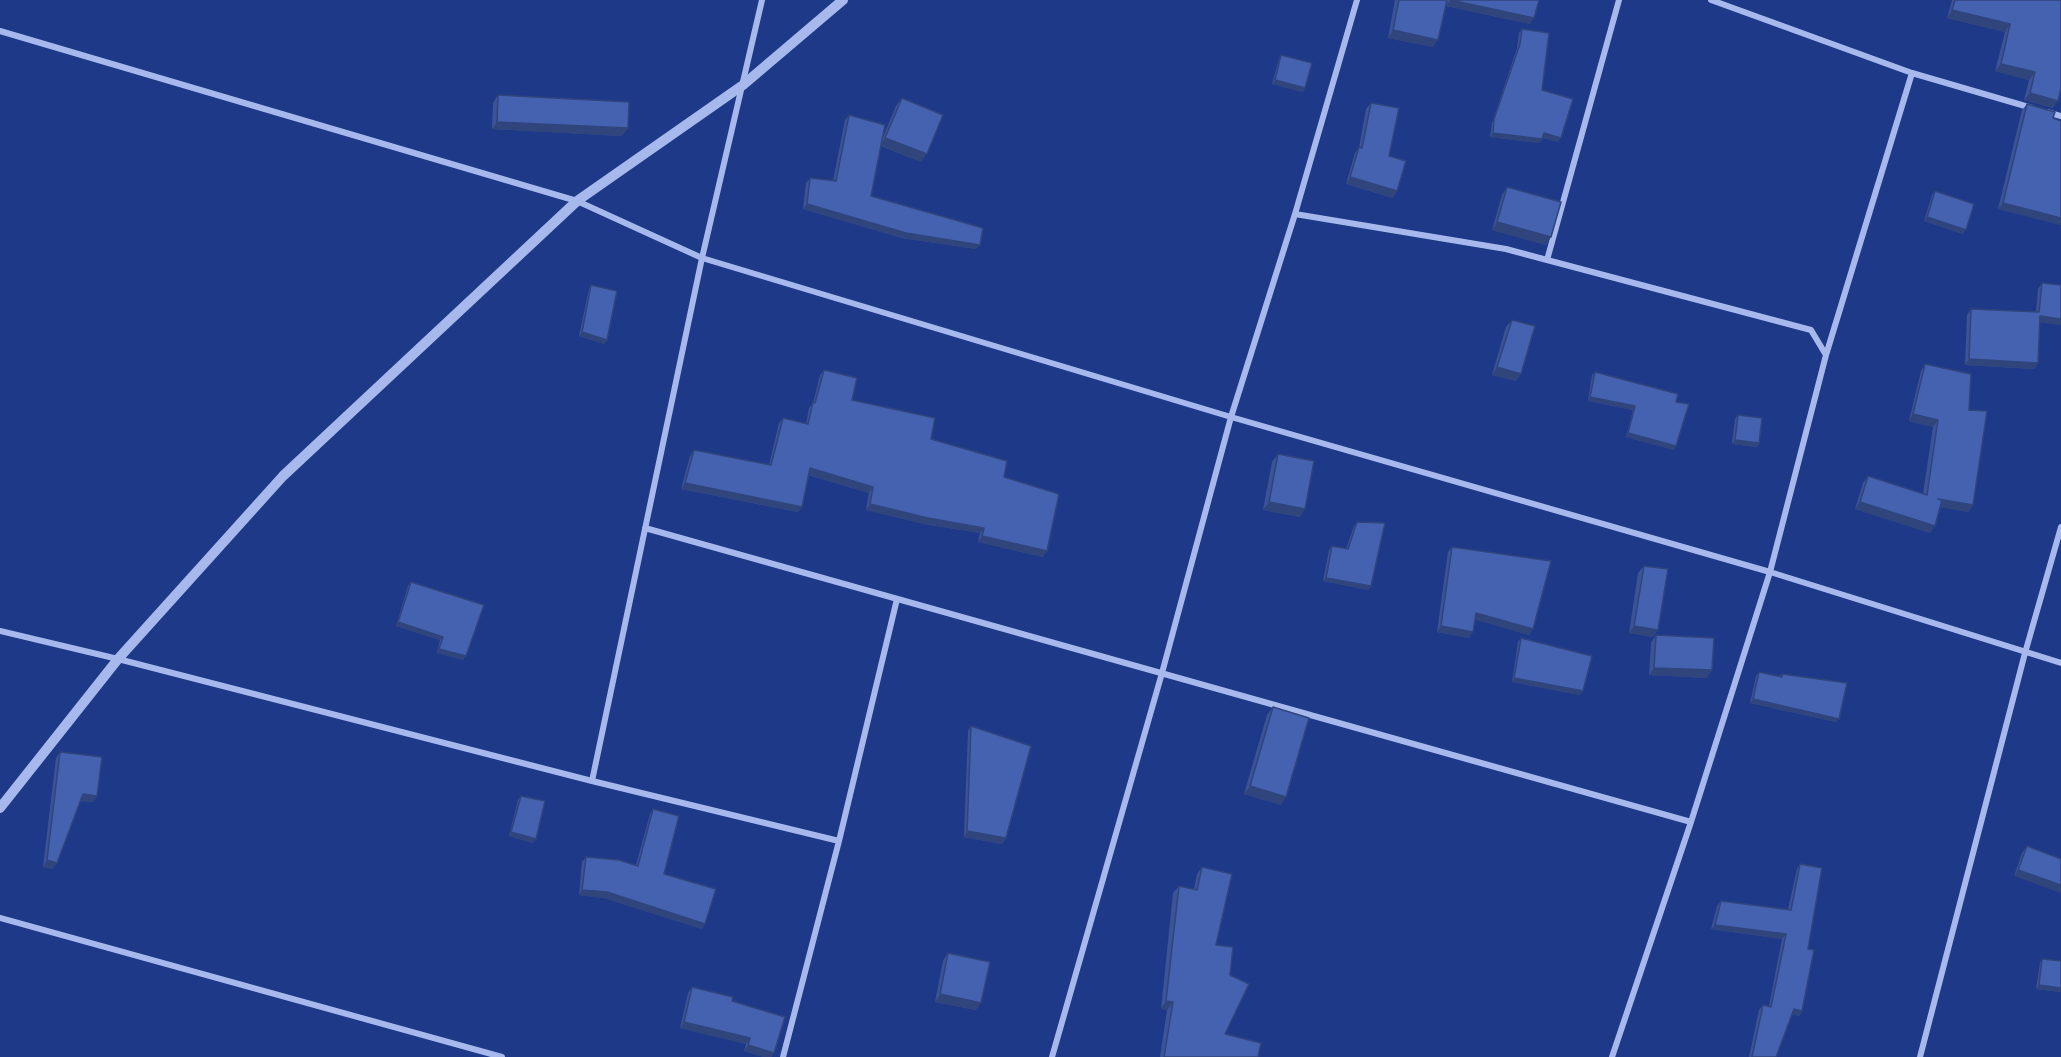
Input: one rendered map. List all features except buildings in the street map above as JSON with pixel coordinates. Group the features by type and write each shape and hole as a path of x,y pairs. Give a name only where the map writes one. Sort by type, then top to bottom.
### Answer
{"street":[{"path":"592,781 702,258 762,0"},
{"path":"0,808 118,659 283,476 577,201 743,85 843,0"},
{"path":"1052,1057 1162,673 1231,417 1295,214 1356,0"},
{"path":"1547,260 1619,0"},
{"path":"1711,0 1912,73 2061,116"},
{"path":"0,31 577,201 702,258 1231,417 1770,572 2061,663"},
{"path":"1611,1057 1691,822 1770,572 1826,355 1912,73"},
{"path":"1295,214 1506,249 1811,330 1826,355"},
{"path":"1920,1057 2025,653 2061,527"},
{"path":"645,528 1691,822"},
{"path":"783,1057 839,841 897,599"},
{"path":"0,630 592,781 839,841"},
{"path":"0,918 502,1057"}]}
